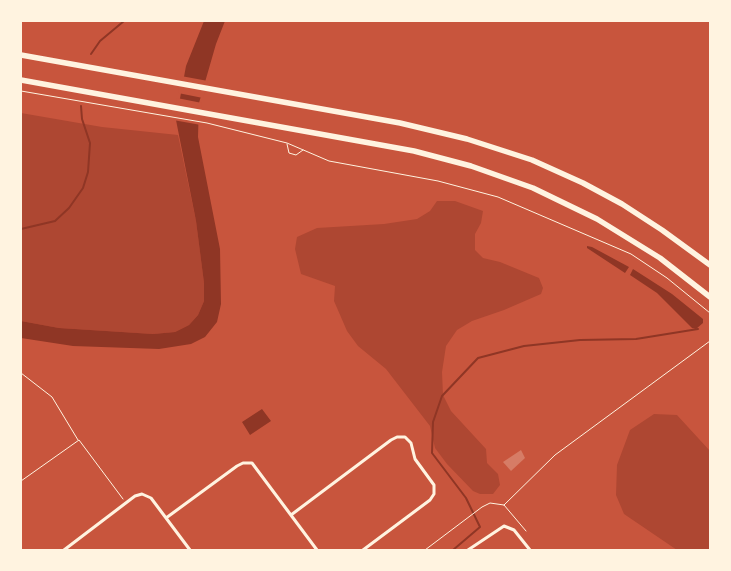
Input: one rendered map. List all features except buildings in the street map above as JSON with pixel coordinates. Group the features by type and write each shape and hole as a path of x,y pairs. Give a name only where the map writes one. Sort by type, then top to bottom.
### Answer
{"highway":[{"path":"21,55 436,130 500,148 556,170 622,204 670,234 710,265"},
{"path":"21,80 414,151 504,177 552,197 597,219 660,258 710,297"}],"street":[{"path":"291,515 397,436 405,437 411,443 415,459 434,485 434,494 430,500 363,550"},
{"path":"166,518 237,466 248,463 256,467 318,550"},
{"path":"64,550 138,494 146,494 190,550"},
{"path":"468,550 502,526 513,528 530,550"}],"path":[{"path":"21,91 208,123 287,143 320,158 340,164 460,186 536,212 589,238 632,254 667,278 710,313"},
{"path":"287,143 289,152 296,155 303,149"},
{"path":"504,505 555,455 710,341"},
{"path":"21,372 52,397 78,440 126,503"},
{"path":"21,481 78,440"},
{"path":"425,550 490,503 504,505 526,531"}],"shaded area":[{"path":"204,21 225,21 216,44 199,103 198,137 220,249 221,304 217,322 205,337 191,344 159,349 73,346 21,338 21,321 59,328 153,334 175,332 189,325 198,315 204,301 204,283 196,221 176,120 186,66"},
{"path":"21,113 102,127 178,135 196,221 204,283 204,301 198,315 189,325 175,332 153,334 59,328 21,321"},
{"path":"437,201 455,201 483,211 481,223 475,234 475,250 483,258 500,262 539,278 543,288 541,294 472,321 457,330 446,346 442,372 443,395 451,411 486,449 487,463 498,474 500,485 493,494 480,494 473,491 447,464 435,448 430,426 386,369 358,346 347,331 334,301 335,286 301,274 295,249 297,237 317,228 384,224 417,219 430,211"},
{"path":"587,246 629,267 625,273 587,248"},
{"path":"633,269 672,294 703,319 703,323 696,329 692,328 657,293 630,275"},
{"path":"262,409 271,421 250,435 242,422"},
{"path":"654,414 677,415 710,451 710,550 677,550 624,514 616,495 617,465 630,430"}],"pier":[{"path":"181,76 208,81 203,98 178,93"},
{"path":"177,98 202,103 201,125 173,120"}],"waterway":[{"path":"91,54 100,41 124,21"},
{"path":"21,229 55,221 69,208 83,188 88,172 90,143 82,119 81,106"},
{"path":"453,550 480,527 466,498 432,453 433,422 442,396 478,358 524,346 580,340 636,339 698,329"}]}
